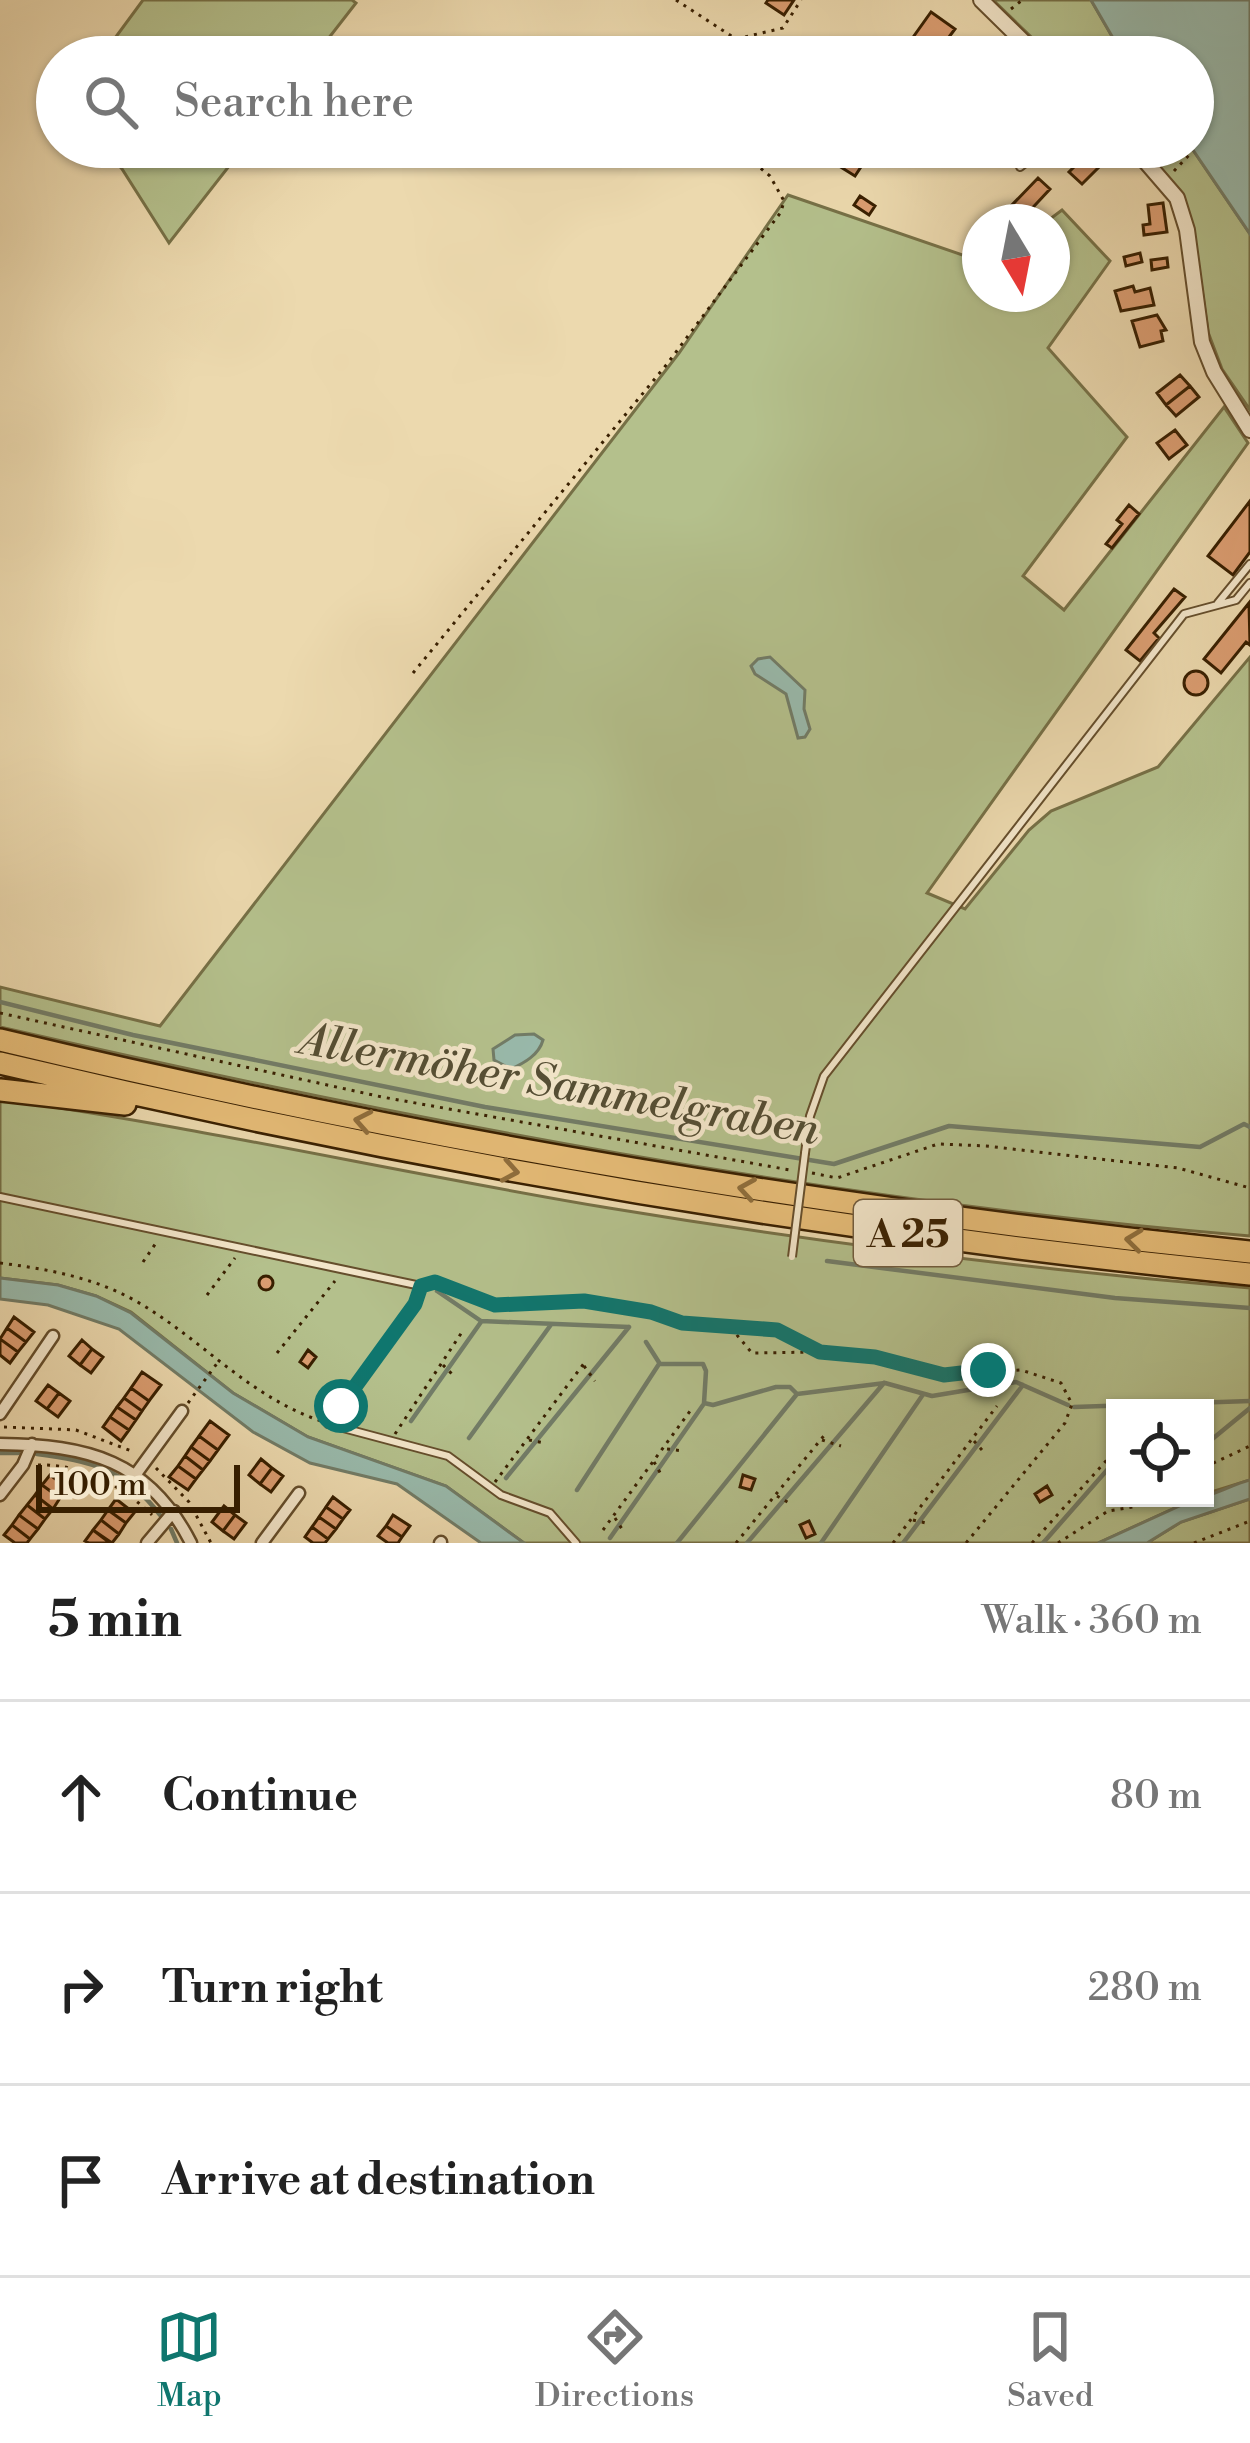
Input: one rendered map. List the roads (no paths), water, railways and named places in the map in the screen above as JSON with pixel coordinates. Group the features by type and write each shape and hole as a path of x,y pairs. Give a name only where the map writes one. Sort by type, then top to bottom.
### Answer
{"highway":[{"name":"A 25","path":"0,1040 277,1104 658,1175 1006,1224 1250,1252"},
{"name":"A 25","path":"0,1064 398,1151 743,1211 1250,1274"},
{"path":"0,1090 190,1108"}],"street":[{"path":"980,0 1017,36"},
{"path":"1153,168 1177,198 1187,230 1202,342 1223,389 1250,430"},
{"path":"0,1414 53,1336"},
{"path":"136,1474 182,1411"},
{"path":"0,1444 91,1453 136,1474 173,1511 191,1543"},
{"path":"0,1495 32,1444"},
{"path":"262,1543 299,1493"},
{"path":"147,1543 173,1511"}],"lane":[{"path":"1217,605 1250,564"},
{"path":"792,1257 810,1116 824,1076 1184,614 1236,600 1250,583"},
{"path":"0,1197 421,1286 415,1304 328,1424 448,1456 491,1488 550,1513 576,1543"}],"waterway":[{"name":"Allermöher Sammelgraben","path":"0,1002 133,1035 485,1107 834,1164 949,1126 1200,1147 1244,1124 1250,1127"},
{"path":"827,1261 1115,1298 1250,1308"},
{"path":"437,1291 481,1321 629,1327"},
{"path":"411,1421 481,1322"},
{"path":"469,1438 550,1326"},
{"path":"506,1478 629,1327"},
{"path":"646,1342 660,1364 703,1364 704,1403 713,1405 776,1387 790,1387 797,1394 885,1383 932,1396 1016,1382 1068,1405"},
{"path":"577,1490 659,1364"},
{"path":"747,1543 884,1383"},
{"path":"903,1543 1023,1385"},
{"path":"677,1543 797,1394"},
{"path":"821,1543 922,1396"},
{"path":"1074,1407 1250,1401"},
{"path":"610,1538 703,1405"},
{"path":"1214,1438 1250,1408"},
{"path":"0,1453 18,1453"},
{"path":"37,1454 106,1470 134,1487 160,1515"},
{"path":"1043,1543 1106,1471"},
{"path":"171,1529 177,1543"}]}
